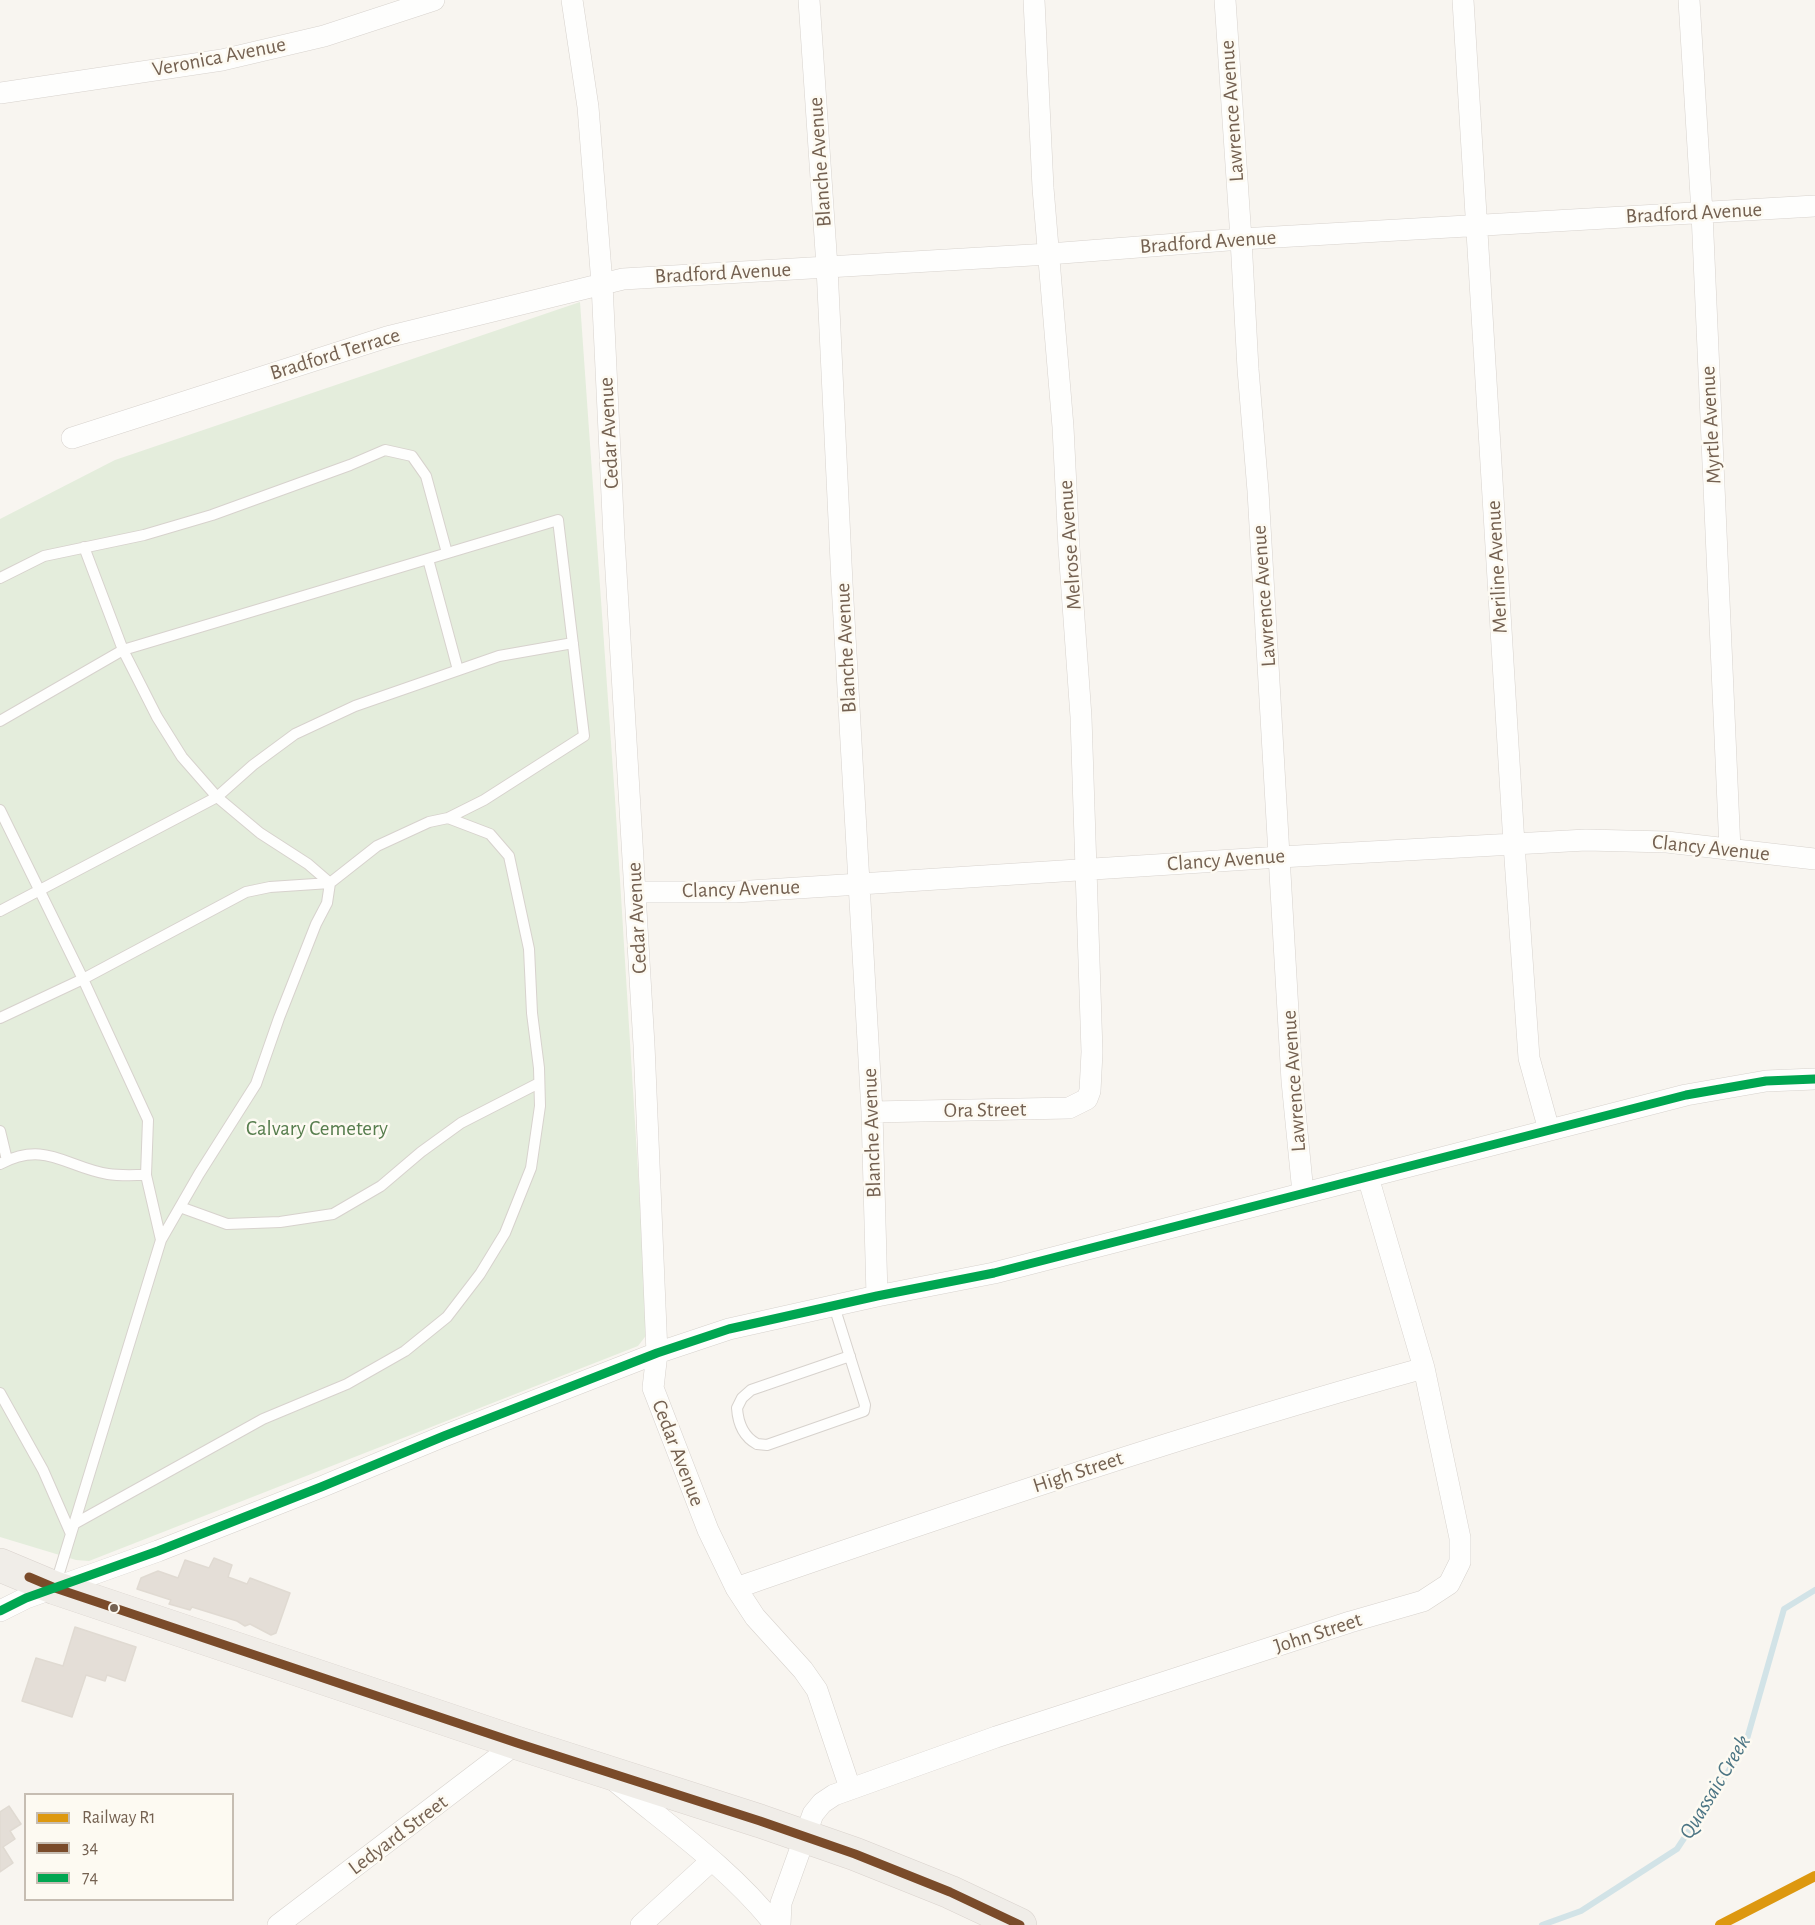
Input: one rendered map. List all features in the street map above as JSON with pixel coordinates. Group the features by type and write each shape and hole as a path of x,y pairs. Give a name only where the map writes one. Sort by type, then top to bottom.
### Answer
{"highway":[{"path":"0,1565 55,1588 517,1743 805,1836 906,1873 1020,1925"},
{"path":"0,1578 55,1588"}],"street":[{"name":"Veronica Avenue","path":"0,93 222,60 324,36 434,0"},
{"name":"Cedar Avenue","path":"572,0 588,107 602,284 614,538 636,892 657,1353 653,1388 708,1530 736,1588 755,1617 803,1670 817,1690 850,1788"},
{"name":"Blanche Avenue","path":"809,0 827,267 872,1112 877,1296"},
{"name":"Melrose Avenue","path":"1034,0 1043,188 1063,427 1081,717 1088,869 1092,1052 1090,1091"},
{"name":"Lawrence Avenue","path":"1225,0 1258,491 1292,1081 1303,1193"},
{"name":"Meriline Avenue","path":"1463,0 1528,1058 1549,1130"},
{"name":"Myrtle Avenue","path":"1689,0 1702,213 1730,850"},
{"name":"Bradford Avenue","path":"602,284 623,279 1049,254 1241,239 1815,206"},
{"name":"Bradford Terrace","path":"72,438 387,337 602,284"},
{"name":"Clancy Avenue","path":"636,892 735,892 1280,856 1586,840 1666,842 1815,859"},
{"path":"0,1611 26,1598 117,1566 321,1488 444,1436 657,1353 729,1329 993,1273 1686,1095 1766,1081 1815,1079"},
{"name":"Ora Street","path":"872,1112 1069,1108 1087,1099 1090,1091"},
{"name":"John Street","path":"780,1925 781,1903 813,1814 822,1803 850,1788 996,1737 1350,1622 1423,1601 1446,1587 1460,1562 1460,1538 1424,1368 1368,1177"},
{"name":"High Street","path":"736,1588 1129,1456 1289,1405 1424,1368"},
{"name":"Ledyard Street","path":"278,1925 517,1743"},
{"path":"601,1769 711,1861 745,1892 775,1925"},
{"path":"640,1925 711,1861"}],"lane":[{"path":"0,578 44,556 144,535 212,515 329,473 385,450 412,456 426,476 447,553"},
{"path":"0,721 123,650 558,520 584,736 484,800 448,818 429,822 377,846 330,883 270,887 246,892 84,979 0,1018"},
{"path":"84,547 123,650 157,717 182,758 217,797 260,832 308,864 330,883"},
{"path":"428,559 458,670"},
{"path":"0,911 217,797 253,765 295,734 355,706 499,656 573,643"},
{"path":"0,810 84,979 148,1120 146,1175 161,1240"},
{"path":"72,1529 263,1419 347,1384 405,1350 447,1317 480,1274 505,1233 531,1168 540,1106 529,949 509,856 490,834 448,818"},
{"path":"55,1588 161,1240 256,1084 283,1007 316,924 327,903 330,883"},
{"path":"180,1207 227,1224 280,1222 333,1214 381,1186 460,1123 539,1083"},
{"path":"0,1131 4,1162 15,1156 47,1154 108,1174 146,1175"},
{"path":"834,1305 850,1356 866,1408 862,1412 767,1445 757,1444 746,1434 738,1419 736,1408 747,1393 850,1356"},
{"path":"0,1393 43,1470 72,1529"}],"green space":[{"name":"Calvary Cemetery","path":"580,302 615,799 648,1333 638,1346 89,1561 76,1560 0,1537 0,519 115,460"}],"building":[{"path":"214,1558 232,1565 228,1577 247,1584 250,1578 290,1593 276,1633 271,1635 250,1624 245,1626 237,1621 192,1607 190,1610 169,1604 171,1600 137,1589 141,1578 158,1571 178,1578 185,1560 209,1568"},
{"path":"75,1627 136,1647 125,1681 107,1675 105,1681 86,1675 72,1717 22,1701 36,1658 63,1666"},
{"path":"9,1806 21,1824 10,1831 15,1839 3,1847 13,1863 0,1872 0,1812"}],"waterway":[{"name":"Quassaic Creek","path":"1542,1925 1581,1911 1677,1849 1745,1746 1784,1609 1815,1590"}],"rail line":[{"name":"R1","path":"1720,1925 1815,1876"}],"transit line":[{"name":"74","path":"0,1611 26,1598 158,1551 657,1353 729,1329 994,1273 1686,1095 1766,1081 1815,1079"},
{"name":"34","path":"29,1577 55,1588 517,1743 855,1854 950,1892 1020,1925"}]}
